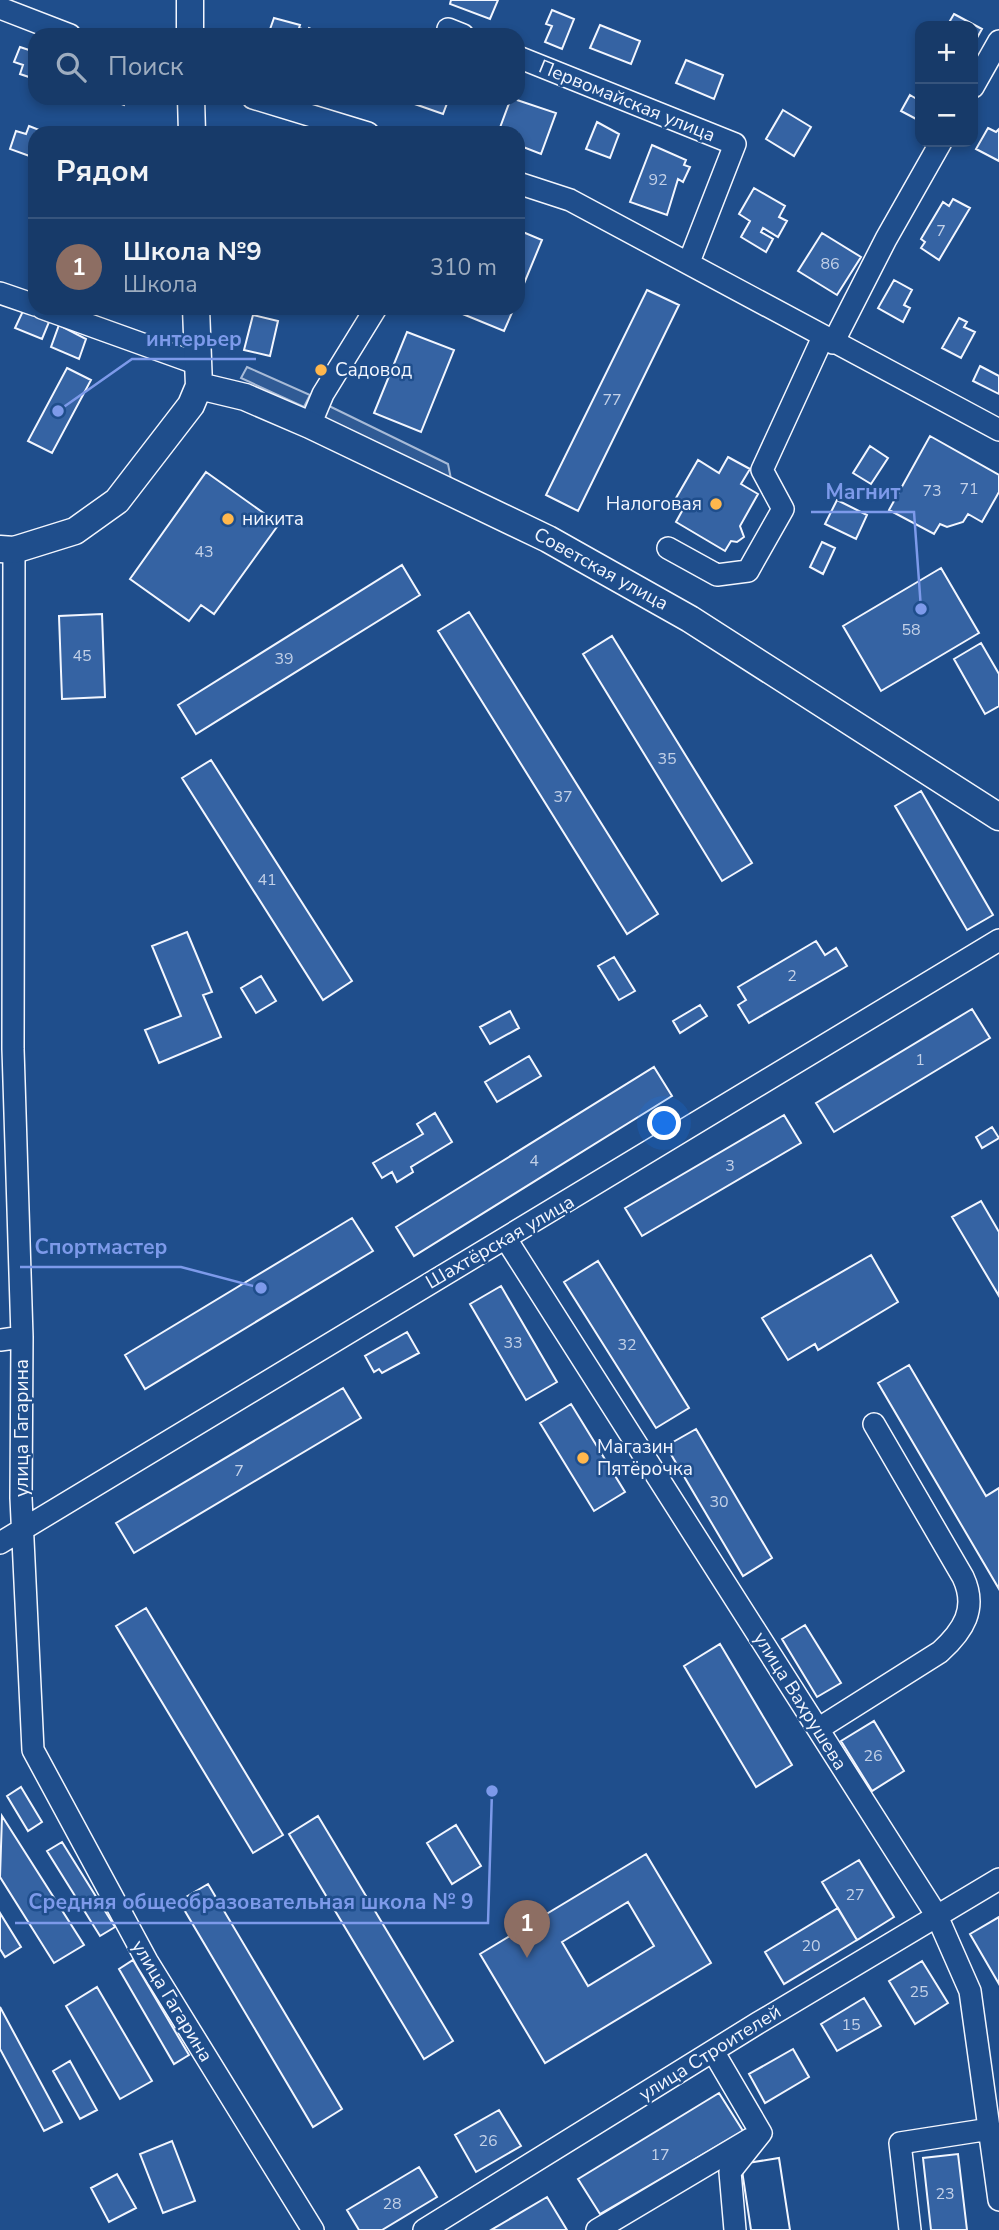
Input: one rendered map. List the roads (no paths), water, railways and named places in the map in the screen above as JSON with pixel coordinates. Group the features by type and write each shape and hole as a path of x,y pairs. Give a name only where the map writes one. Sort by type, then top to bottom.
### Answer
{"main road":[{"path":"190,0 190,28"},
{"path":"191,105 192,126"},
{"path":"7,549 75,531 117,501 191,405 198,375 196,315"},
{"name":"Советская улица","path":"198,375 310,425 548,539 690,619 999,817"}],"street":[{"path":"0,8 52,28"},
{"path":"975,84 999,41"},
{"name":"Первомайская улица","path":"525,60 735,144 689,262"},
{"path":"276,105 345,126"},
{"path":"668,548 717,575 748,571 783,509 762,470 828,340 939,147"},
{"path":"525,185 570,200 999,430"},
{"path":"0,293 28,303"},
{"name":"Советская улица","path":"58,315 198,375"},
{"path":"310,425 323,394 372,315"},
{"name":"улица Гагарина","path":"7,549 7,1095 22,1337 23,1530 33,1750 146,1961 313,2230"},
{"name":"Шахтёрская улица","path":"0,1543 999,940"},
{"name":"улица Вахрушева","path":"506,1239 937,1916 970,1991 999,2200"},
{"path":"0,1340 22,1337"},
{"path":"818,1729 940,1653 957,1636 967,1620 970,1603 963,1577 874,1423"},
{"name":"улица Строителей","path":"424,2230 713,2050 999,1879"},
{"path":"713,2050 761,2133"},
{"path":"910,2230 900,2143 990,2129"},
{"path":"597,2230 761,2133"},
{"path":"735,2230 730,2172 761,2133"}],"place":[{"name":"Садовод","path":"321,370"},
{"name":"интерьер","path":"58,411"},
{"name":"Налоговая","path":"716,504"},
{"name":"никита","path":"228,519"},
{"name":"Магнит","path":"921,609"},
{"name":"Спортмастер","path":"261,1288"},
{"name":"Магазин Пятёрочка","path":"583,1458"},
{"name":"Средняя общеобразовательная школа № 9","path":"492,1791"},
{"name":"Школа №9","path":"527,1958"}]}
